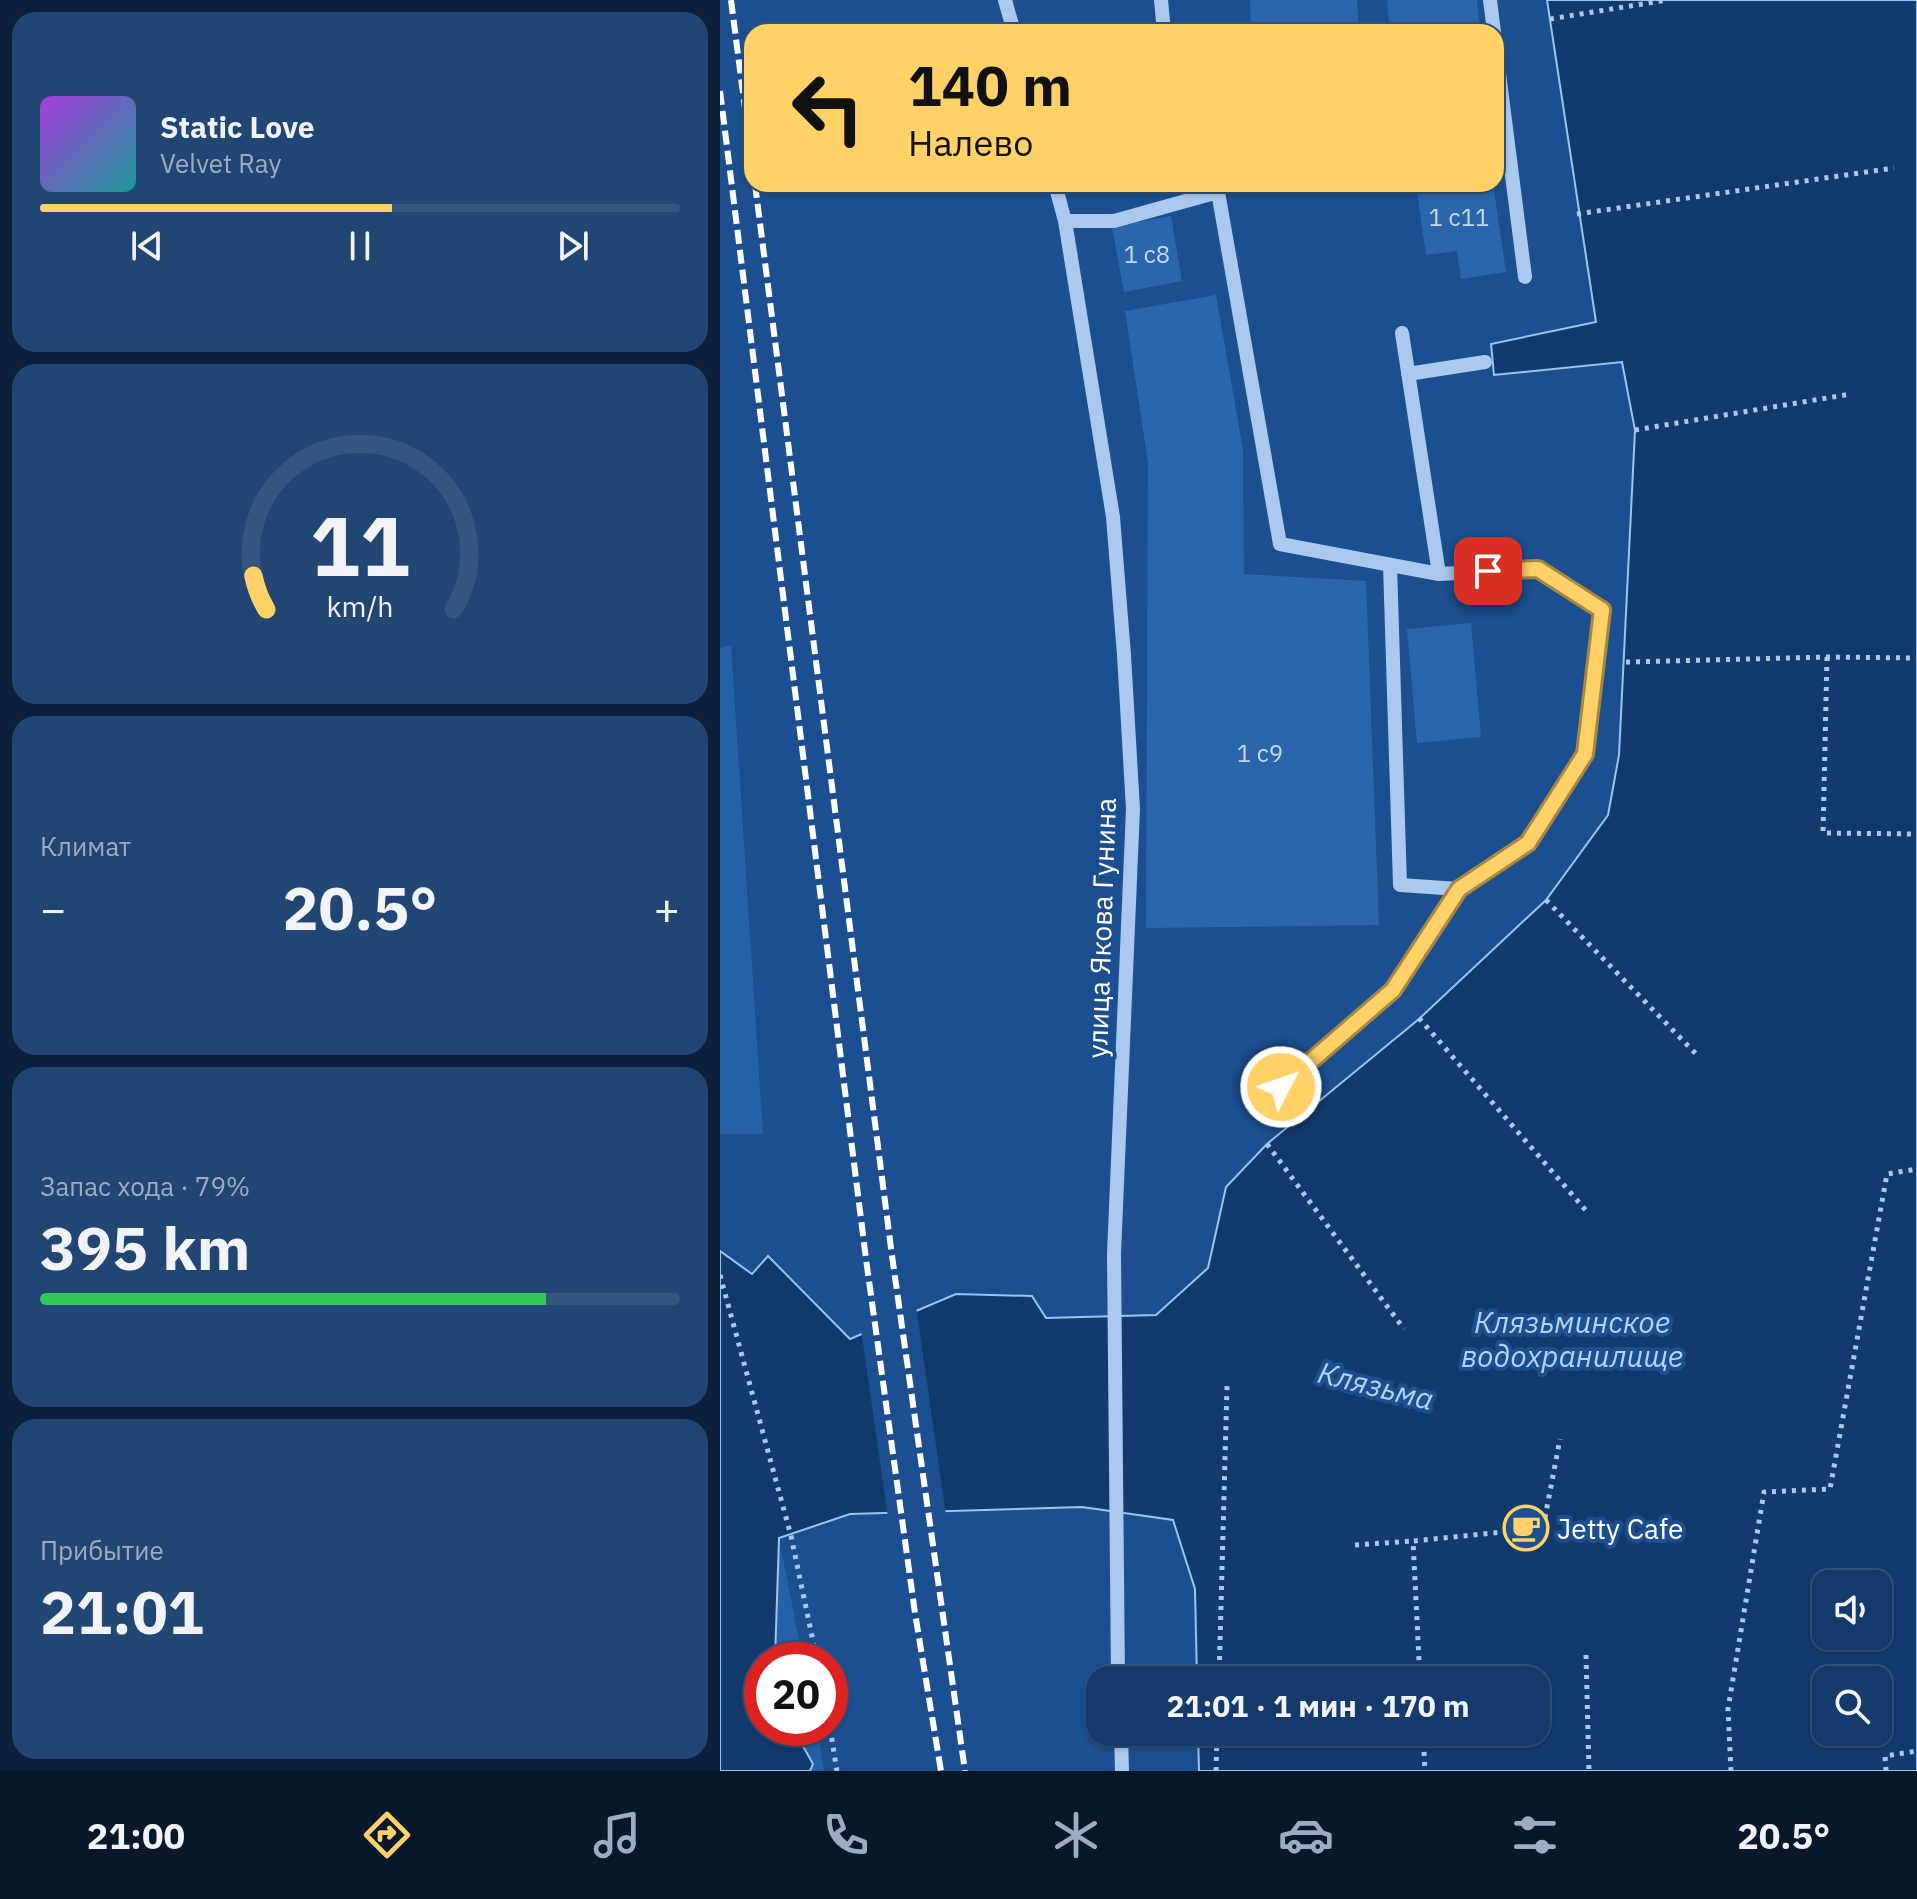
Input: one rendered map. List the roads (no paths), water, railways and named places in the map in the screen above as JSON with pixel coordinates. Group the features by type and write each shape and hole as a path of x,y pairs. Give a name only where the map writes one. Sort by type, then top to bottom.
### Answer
{"street":[{"path":"1005,0 1012,24"},
{"path":"1161,0 1163,24"},
{"path":"1490,0 1493,24"},
{"path":"1504,131 1525,277"},
{"name":"улица Якова Гунина","path":"1057,192 1065,221 1113,517 1133,809 1114,1254 1117,1666"},
{"path":"1065,221 1114,221 1203,192"},
{"path":"1216,192 1280,544 1439,574 1538,569 1602,610 1585,754 1528,843 1459,889 1393,990 1281,1087"},
{"path":"1402,333 1439,574"},
{"path":"1408,374 1485,362"},
{"path":"1390,565 1400,885 1459,889"},
{"path":"1121,1746 1122,1771"}],"water":[{"name":"Клязьминское водохранилище","path":"1547,0 1917,0 1917,1771 1199,1771 1198,1746 1550,1746 1550,1666 1197,1666 1195,1589 1173,1520 1082,1507 850,1514 779,1538 776,1642 744,1642 744,1746 803,1746 813,1764 810,1771 720,1771 720,1251 752,1274 768,1256 850,1339 956,1294 1032,1296 1046,1318 1156,1315 1208,1268 1226,1187 1267,1144 1419,1019 1546,900 1608,815 1619,755 1635,430 1622,362 1494,375 1491,344 1596,322"}],"railway":[{"path":"731,0 744,101"},
{"path":"720,91 866,1259 915,1613 941,1771"},
{"path":"756,192 892,1256 965,1771"}],"place":[{"name":"Jetty Cafe","path":"1526,1528"}],"water label":[{"name":"Клязьма","path":"1376,1385"}]}
